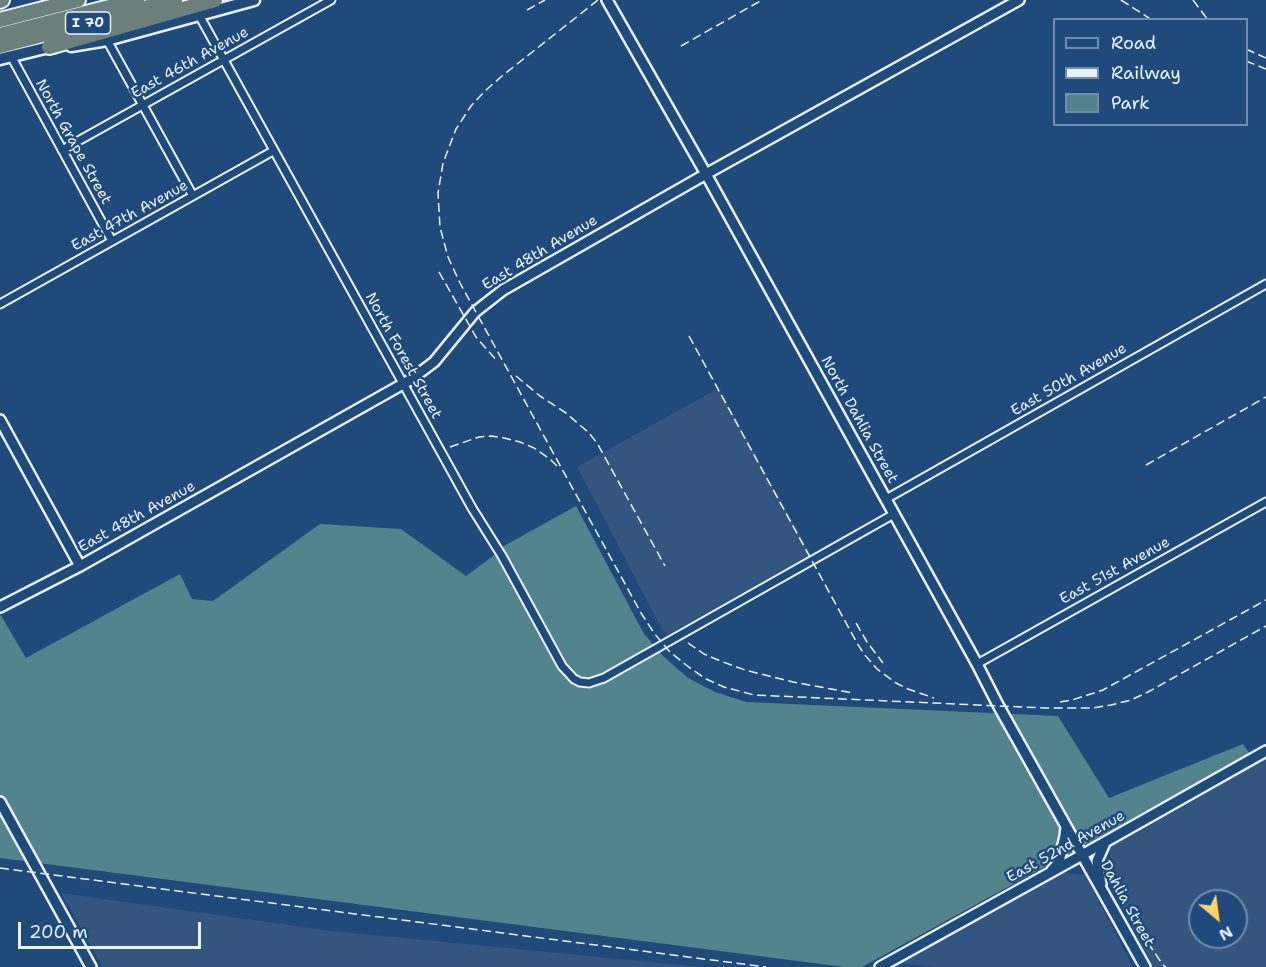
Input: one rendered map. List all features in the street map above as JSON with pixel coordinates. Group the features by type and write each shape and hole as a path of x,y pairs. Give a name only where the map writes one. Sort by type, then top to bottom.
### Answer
{"highway":[{"name":"I 70","path":"0,14 51,0"},
{"path":"0,20 78,0"},
{"path":"0,35 137,0"},
{"path":"0,45 144,0"},
{"name":"I 70","path":"0,45 175,0"},
{"path":"49,47 216,0"}],"main road":[{"path":"6,57 49,47 107,40 254,0"}],"street":[{"name":"East 46th Avenue","path":"62,150 331,0"},
{"name":"North Dahlia Street","path":"607,0 706,174 1082,855"},
{"name":"East 48th Avenue","path":"0,607 80,566 403,384 434,362 466,321 495,296 706,174 1019,0"},
{"name":"North Forest Street","path":"199,15 403,384 564,669 574,679 583,683 604,678 894,514"},
{"path":"107,40 193,196"},
{"name":"North Grape Street","path":"6,57 62,150 112,241"},
{"name":"East 47th Avenue","path":"0,304 273,151"},
{"name":"East 50th Avenue","path":"886,499 1266,284"},
{"path":"0,420 80,566"},
{"name":"East 51st Avenue","path":"977,664 1266,502"},
{"name":"East 52nd Avenue","path":"880,967 1266,751"},
{"path":"0,802 91,967"},
{"path":"1045,876 1059,862 1066,825"},
{"path":"1105,843 1098,861 1106,898"},
{"name":"Dahlia Street","path":"1082,855 1145,967"}],"shaded area":[{"path":"719,388 811,555 667,635 577,467"},
{"path":"1266,756 1266,967 1153,967 1110,885 1110,844"},
{"path":"1060,872 1085,875 1133,967 935,967 897,963"},
{"path":"61,893 332,931 702,967 103,967"}],"green space":[{"path":"576,506 644,634 664,657 688,678 715,692 746,702 1058,716 1109,798 1243,744 1250,754 862,967 844,967 0,858 0,614 26,658 180,574 192,599 213,601 320,524 401,529 466,576 502,547"}],"railway":[{"path":"527,10 545,0"},
{"path":"598,0 502,76 471,106 456,129 443,163 438,193 440,227 448,257 460,283 641,613 669,651 706,679 724,687 754,695 1045,708 1093,708 1131,700 1148,692 1266,626"},
{"path":"681,46 762,0"},
{"path":"1121,0 1149,18"},
{"path":"1193,0 1206,18"},
{"path":"1248,50 1266,58"},
{"path":"1248,62 1266,69"},
{"path":"439,272 476,337 498,362"},
{"path":"689,336 864,654 877,669 896,683 934,698"},
{"path":"516,376 540,396 566,413 597,443 665,566"},
{"path":"1146,465 1266,397"},
{"path":"450,447 479,437 504,438 534,448 557,466"},
{"path":"1060,702 1103,690 1266,600"},
{"path":"856,623 883,663"},
{"path":"688,643 704,654 745,670 853,693"},
{"path":"0,868 766,967"},
{"path":"1125,909 1166,967"}]}
